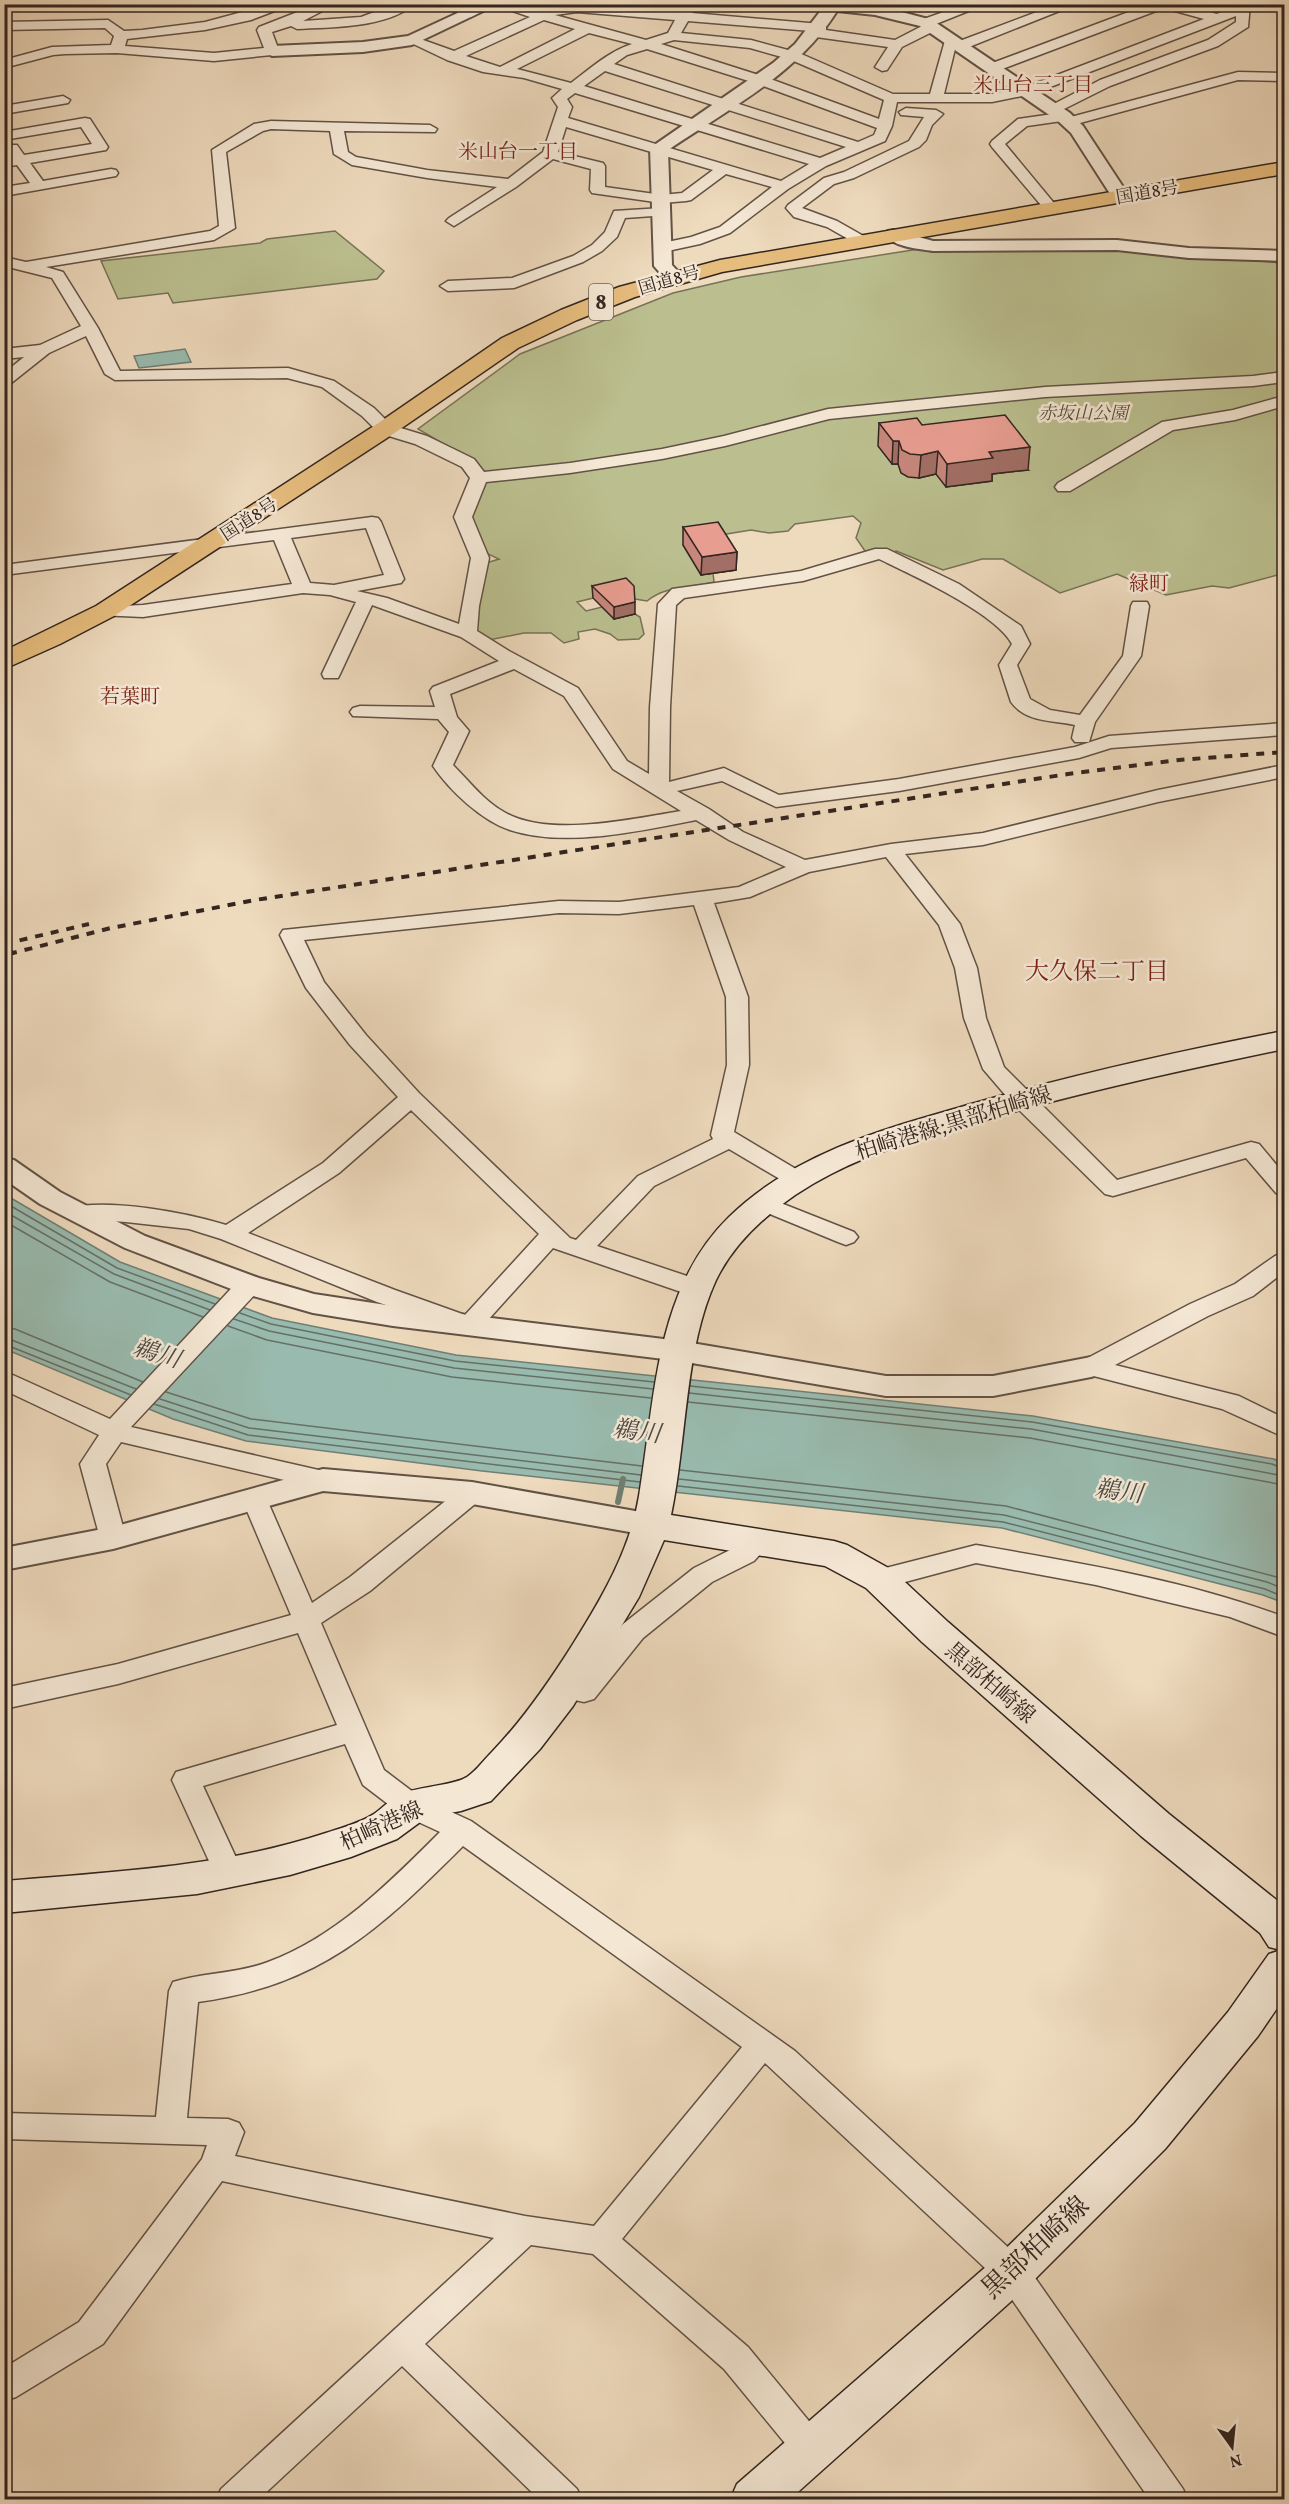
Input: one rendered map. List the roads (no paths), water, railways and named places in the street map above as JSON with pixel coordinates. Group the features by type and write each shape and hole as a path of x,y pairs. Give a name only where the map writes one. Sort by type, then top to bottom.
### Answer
{"highway":[{"name":"国道8号","path":"4,661 105,610 214,542 510,343 568,315 627,292 720,266 1284,168"}],"main road":[{"name":"柏崎港線;黒部柏崎線","path":"654,1515 679,1357 696,1288 717,1253 741,1223 764,1203 798,1180 841,1157 887,1138 1021,1099 1141,1069 1284,1040"},
{"name":"黒部柏崎線","path":"654,1515 759,1541 834,1554 879,1579 934,1632 1121,1796 1274,1921 1284,1935"},
{"name":"柏崎港線","path":"4,1898 159,1884 229,1875 277,1865 388,1826 411,1806 478,1789 524,1744 565,1689 605,1624 631,1574 654,1515"},
{"name":"黒部柏崎線","path":"754,2499 1012,2272 1150,2136 1243,2024 1284,1966"}],"street":[{"path":"121,35 163,34 232,21 287,4"},
{"path":"232,21 264,30 330,4"},
{"path":"279,26 361,21 376,18 408,4"},
{"path":"440,4 471,13"},
{"path":"4,64 52,51 117,49 214,57 272,51 363,47 412,40 491,4"},
{"path":"498,4 646,44 760,80 885,126"},
{"path":"882,67 897,44 928,25 980,4"},
{"path":"955,43 1071,4"},
{"path":"992,68 1163,4 1216,18"},
{"path":"659,148 794,56 818,30 828,5 882,7 928,25 1062,116 1077,130 1120,196"},
{"path":"890,104 936,99 992,98 1027,91 1243,7 1243,24 1213,43 1106,83 1062,116"},
{"path":"452,57 558,9 578,8 687,10 897,44"},
{"path":"673,36 687,10"},
{"path":"4,26 108,19 121,35"},
{"path":"502,71 588,28"},
{"path":"264,30 272,51"},
{"path":"117,49 121,35"},
{"path":"454,221 511,184 550,154 565,107 560,98 572,87 622,52 673,36 751,44 794,56 890,104 936,114 926,123 919,140 914,144 849,176 829,181 793,208 799,214 832,224 862,241"},
{"path":"1070,39 1118,56"},
{"path":"412,40 488,69 525,75 572,87 821,163"},
{"path":"936,99 955,43"},
{"path":"601,65 859,147"},
{"path":"1051,208 997,144 1023,123 1238,76 1284,76"},
{"path":"4,110 63,100"},
{"path":"663,247 695,241 725,230 783,186 821,163 880,138 890,104"},
{"path":"562,121 783,186"},
{"path":"4,163 21,160 101,147 85,122 4,138 21,160 39,186"},
{"path":"4,268 213,235 227,228 219,150 259,127 430,129"},
{"path":"336,127 341,154 352,161 427,174 511,184"},
{"path":"659,148 663,266 675,278"},
{"path":"550,154 598,166 597,190 662,206"},
{"path":"448,286 514,283 578,260 597,248 612,234 618,214 662,206 686,197 725,168"},
{"path":"4,192 111,173"},
{"path":"894,234 916,243 933,246 1099,244 1189,253 1284,256"},
{"path":"4,261 57,275 90,328 113,374 121,377 288,373 328,384 368,412 385,429 421,440 468,463 479,478"},
{"path":"4,381 43,350 90,328"},
{"path":"4,354 43,350"},
{"path":"479,478 570,468 662,454 725,441 839,412 1066,390 1252,381 1284,377"},
{"path":"1064,487 1168,426 1235,415 1284,400"},
{"path":"468,633 470,606 480,558 463,518 479,478"},
{"path":"4,570 372,522 395,579 330,590"},
{"path":"280,534 303,588"},
{"path":"659,790 660,707 667,604 678,593 803,576 881,553 952,588 1014,630 1021,644 1008,665 1021,702 1046,716 1066,717 1086,722"},
{"path":"105,610 143,611 303,588 330,590 366,599 468,633 514,662 571,692 620,765 659,790 702,813 736,836 803,867"},
{"path":"331,674 366,599"},
{"path":"1078,752 1086,722 1132,656 1140,606"},
{"path":"514,662 440,691 447,713 459,731 443,766 497,818 535,830 628,827 702,813"},
{"path":"360,712 447,713"},
{"path":"659,790 724,774 776,801 899,785 1078,752 1109,742 1284,729"},
{"path":"696,1288 562,1242 411,1098 358,1040 314,983 291,935 559,907 619,908 743,893 803,867 891,850 983,839 1158,796 1284,771"},
{"path":"891,850 949,924 966,968 975,1018 994,1069 1021,1099 1113,1189 1251,1149 1284,1188"},
{"path":"702,897 737,997 738,1065 723,1135 798,1180"},
{"path":"229,1234 331,1168 411,1098"},
{"path":"580,1249 646,1181 730,1140"},
{"path":"4,1166 50,1198 78,1213 135,1242 245,1289 313,1303 886,1386 993,1386 1091,1367 1199,1310 1244,1290 1284,1262"},
{"path":"764,1203 846,1236"},
{"path":"78,1213 126,1214 191,1222 229,1234 386,1296 469,1325"},
{"path":"469,1325 554,1234"},
{"path":"113,1538 93,1464 117,1427 245,1289"},
{"path":"1091,1367 1230,1402 1284,1428"},
{"path":"4,1379 117,1427 322,1480 472,1493 654,1515"},
{"path":"4,1559 113,1538 322,1480"},
{"path":"4,1699 118,1674 305,1621 360,1584 472,1493"},
{"path":"255,1499 373,1777 411,1806 461,1828 784,2060 1012,2272 1171,2499"},
{"path":"565,1689 584,1692 633,1631 703,1575 745,1554 759,1541"},
{"path":"879,1579 976,1554 1107,1578 1236,1609 1284,1627"},
{"path":"229,1875 186,1780 353,1731"},
{"path":"170,2130 184,1990 228,1986 291,1966 331,1943 399,1891 461,1828"},
{"path":"601,2241 762,2045"},
{"path":"4,2126 228,2132 215,2166 91,2333 4,2386"},
{"path":"215,2166 525,2230 601,2241 736,2358 810,2448"},
{"path":"233,2499 525,2230"},
{"path":"402,2344 565,2499"}],"water":[{"path":"185,349 191,362 139,368 134,356"},
{"name":"鵜川","path":"4,1194 120,1262 272,1318 456,1355 1033,1416 1274,1459 1284,1464 1284,1603 1263,1595 1002,1528 482,1471 246,1441 173,1419 5,1349"}],"waterway":[{"path":"618,1502 623,1479"}],"railway":[{"path":"9,954 111,928 255,900 1068,774 1179,760 1284,752"},
{"path":"4,944 89,924"},
{"path":"4,955 14,952"}],"district":[{"name":"米山台三丁目","path":"1033,84"},
{"name":"米山台一丁目","path":"518,151"},
{"name":"緑町","path":"1149,583"},
{"name":"若葉町","path":"130,696"},
{"name":"大久保二丁目","path":"1097,971"}],"park label":[{"name":"赤坂山公園","path":"1083,413"}]}
